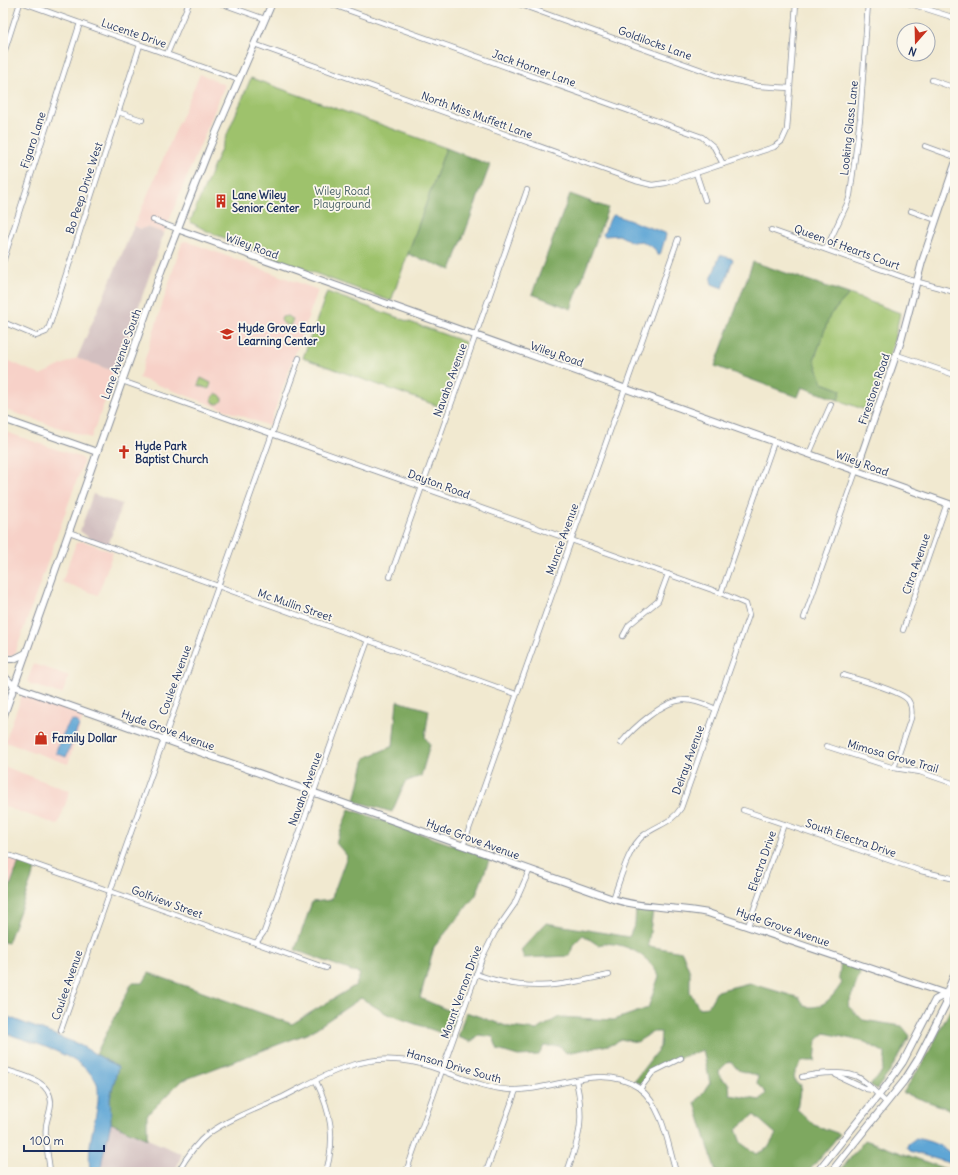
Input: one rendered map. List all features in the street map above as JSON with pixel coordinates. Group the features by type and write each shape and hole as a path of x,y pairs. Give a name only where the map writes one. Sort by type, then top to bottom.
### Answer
{"street":[{"path":"3,56 20,3"},
{"name":"Lucente Drive","path":"24,3 239,80"},
{"path":"167,54 189,3"},
{"path":"220,3 265,19"},
{"name":"Lane Avenue South","path":"3,718 177,229 272,3"},
{"name":"Jack Horner Lane","path":"328,3 702,137 714,147 723,164"},
{"name":"Goldilocks Lane","path":"516,3 724,78 758,86 790,88"},
{"name":"North Miss Muffett Lane","path":"254,44 644,184 658,185 774,148 782,141 787,130 796,3"},
{"name":"Looking Glass Lane","path":"826,249 846,208 850,195 860,119 868,3"},
{"path":"908,3 955,18"},
{"name":"Figaro Lane","path":"3,262 80,23"},
{"name":"Bo Peep Drive West","path":"3,322 29,335 41,335 49,327 140,45"},
{"path":"932,80 955,88"},
{"path":"118,112 142,120"},
{"path":"925,146 955,157"},
{"name":"Firestone Road","path":"804,618 897,355 917,280 955,164"},
{"path":"696,173 705,200"},
{"name":"Navaho Avenue","path":"390,576 527,190"},
{"path":"911,211 936,220"},
{"name":"Wiley Road","path":"153,220 955,506"},
{"name":"Queen of Hearts Court","path":"771,230 911,280 917,280 955,292"},
{"name":"Muncie Avenue","path":"463,846 678,239"},
{"path":"897,355 955,375"},
{"name":"Coulee Avenue","path":"60,1030 299,358"},
{"name":"Dayton Road","path":"122,381 721,593 742,601 748,607"},
{"path":"809,454 831,404"},
{"path":"3,419 97,452"},
{"path":"721,593 774,442"},
{"name":"Citra Avenue","path":"903,630 947,503"},
{"name":"Mc Mullin Street","path":"69,532 516,694"},
{"path":"623,636 629,625 658,600 668,574"},
{"name":"Delray Avenue","path":"613,899 634,846 643,835 674,818 681,808 749,615 748,607"},
{"name":"Navaho Avenue","path":"256,943 264,932 368,640"},
{"path":"3,659 14,659 26,653"},
{"name":"Hyde Grove Avenue","path":"3,675 14,686 613,899 637,905 691,909 748,926 955,997"},
{"path":"843,675 900,694 909,701 912,711 911,718 894,768"},
{"path":"621,743 634,728 676,701 691,700 716,709"},
{"name":"Mimosa Grove Trail","path":"826,746 894,768 920,772 955,784"},
{"name":"South Electra Drive","path":"743,810 921,871 955,879"},
{"name":"Electra Drive","path":"748,926 784,824"},
{"name":"Golfview Street","path":"3,853 326,968"},
{"name":"Mount Vernon Drive","path":"406,1172 487,946 514,905 530,870"},
{"path":"830,1172 888,1103 918,1059 946,1004 946,994 955,973"},
{"path":"476,974 505,984 536,987 566,984 609,975"},
{"path":"817,1172 879,1096 903,1062 935,1000 946,994"},
{"path":"640,1089 653,1072 680,1058"},
{"name":"Hanson Drive South","path":"178,1172 192,1150 200,1141 218,1128 348,1066 381,1059 410,1061 478,1084 516,1090 543,1087 605,1076 623,1080 640,1089 653,1104 658,1113 676,1172"},
{"path":"3,1069 39,1082 49,1094 51,1103 46,1135 50,1172"},
{"path":"802,1077 816,1073 857,1077 888,1103"},
{"path":"833,1074 866,1089 873,1090"},
{"path":"566,1172 582,1121 581,1099 576,1080"},
{"path":"316,1081 325,1100 331,1124 331,1149 326,1172"},
{"path":"486,1172 516,1090"}],"shaded area":[{"path":"200,74 225,85 164,233 147,227 142,229 134,226"},
{"path":"134,226 141,229 147,227 164,233 116,372 77,358"},
{"name":"Hyde Grove Early Learning Center","path":"186,241 318,290 269,426 139,378 182,242"},
{"path":"3,358 40,375 77,358 116,372 91,438 3,409"},
{"path":"6,432 82,458 83,463 14,656 3,657 3,440"},
{"path":"93,494 122,504 108,546 92,540 80,531"},
{"path":"83,541 113,552 98,595 62,582 76,543"},
{"path":"34,664 69,676 62,694 32,685 27,681"},
{"path":"22,695 84,714 68,764 5,742"},
{"path":"3,766 70,791 58,825 3,806"},
{"path":"3,856 19,862 5,901 3,900"},
{"path":"111,1123 182,1154 175,1172 101,1172 102,1160"}],"green space":[{"name":"Wiley Road Playground","path":"251,78 446,148 391,301 209,232 190,222"},
{"path":"446,148 490,165 451,270 408,254"},
{"path":"570,194 608,208 571,309 532,294"},
{"path":"753,262 849,294 830,315 814,360 823,383 841,390 838,400 802,387 798,397 715,366"},
{"path":"327,292 465,342 441,407 303,358"},
{"path":"849,294 900,313 893,346 868,411 838,400 841,390 823,383 814,360 830,315"},
{"path":"287,316 293,319 290,326 284,324 281,320 282,317"},
{"path":"201,378 211,383 209,389 198,385"},
{"path":"215,394 219,394 221,395 221,403 215,404 212,401 212,397"},
{"path":"397,701 429,710 425,737 430,745 421,776 405,782 392,812 355,801 365,758 393,746"},
{"path":"349,809 490,858 476,895 434,947 420,998 457,1014 447,1035 387,1014 361,998 309,1033 181,1081 147,1115 147,1139 111,1123 110,1098 118,1067 96,1054 132,983 143,983 149,973 292,1024 356,985 360,974 295,950 312,902 331,900 347,856 336,843"},
{"path":"19,862 36,867 8,943 3,942 3,900 5,900"},
{"path":"636,908 653,910 648,946 682,952 690,972 690,992 699,1008 708,1007 717,991 749,983 800,998 804,1006 817,1006 827,1001 842,983 839,978 841,961 862,968 848,1006 863,1020 902,1026 910,1036 889,1073 877,1089 870,1085 882,1071 885,1053 865,1042 825,1033 817,1040 815,1061 802,1061 794,1077 796,1083 801,1085 797,1109 814,1125 840,1134 808,1172 716,1172 695,1103 710,1083 703,1050 664,1063 651,1071 642,1084 634,1081 660,1047 661,1032 653,1032 637,1042 620,1039 614,1044 566,1053 560,1046 544,1046 539,1055 518,1056 498,1050 493,1037 479,1035 471,1042 458,1037 466,1012 509,1027 537,1030 559,1017 614,1020 648,1008 659,976 648,961 631,949 611,944 598,945 583,935 573,945 570,956 524,958 521,950 546,923 629,937 635,923","holes":["728,1062 732,1063 738,1070 758,1076 757,1084 766,1093 760,1100 730,1095 729,1084 720,1077 719,1071","754,1115 776,1134 768,1148 756,1154 741,1143 736,1129"]},
{"path":"955,1005 955,1111 903,1093 927,1056 952,1006"},
{"path":"865,1140 954,1172 839,1172"}],"water":[{"path":"614,215 665,233 666,235 660,255 657,255 655,249 642,241 632,242 619,235 604,236 603,235 611,217"},
{"path":"720,255 733,259 723,288 712,284 711,280"},
{"path":"72,720 78,722 79,725 66,757 56,753 62,735"},
{"path":"3,1015 78,1044 118,1067 110,1098 111,1123 102,1160 101,1172 90,1172 89,1162 90,1144 98,1102 98,1089 96,1081 89,1072 79,1064 54,1050 3,1032"},
{"path":"916,1138 943,1147 954,1159 949,1163 910,1151 907,1148 908,1144"}],"place":[{"name":"Lane Wiley Senior Center","path":"221,201"},
{"name":"Hyde Grove Early Learning Center","path":"227,334"},
{"name":"Hyde Park Baptist Church","path":"124,452"},
{"name":"Family Dollar","path":"41,738"}]}
